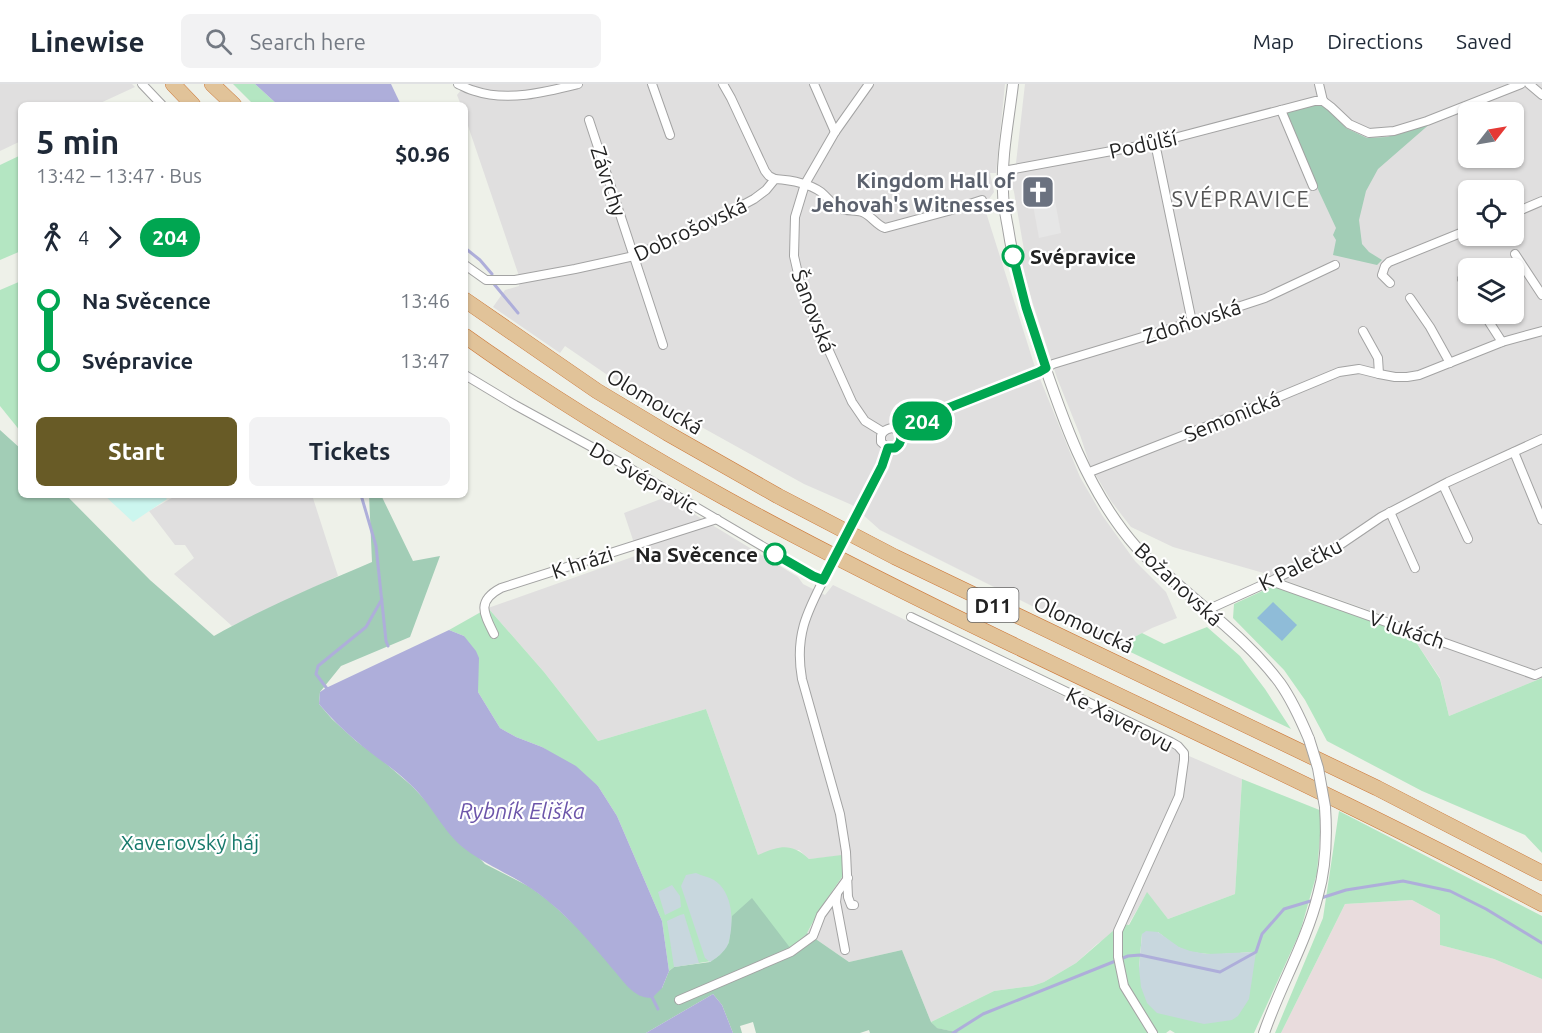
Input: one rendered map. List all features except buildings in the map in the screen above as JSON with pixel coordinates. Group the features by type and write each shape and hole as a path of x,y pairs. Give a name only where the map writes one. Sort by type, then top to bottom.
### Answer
{"highway":[{"path":"173,84 190,102"},
{"path":"212,84 231,102"},
{"name":"Olomoucká","path":"468,302 597,391 666,434 778,496 895,557 1377,788 1542,873"},
{"name":"D11","path":"468,338 517,373 627,442 766,521 885,582 1368,814 1542,904"}],"street":[{"path":"142,84 159,102"},
{"path":"458,84 477,92 497,95 531,95 558,86 578,84"},
{"path":"652,84 670,135"},
{"path":"723,84 769,176 805,184 819,191 838,207 848,211 864,212 879,226 885,228 982,200"},
{"path":"814,84 835,132"},
{"name":"Šanovská","path":"869,84 835,132 805,184 795,217 794,256 802,291 855,408 865,421 882,432"},
{"name":"Božanovská","path":"1013,84 1003,171 1003,193 1015,266 1046,368 1076,450 1106,507 1138,550 1247,645 1275,677 1294,705 1309,739 1318,768 1325,807 1326,841 1318,898 1264,1033"},
{"path":"1319,84 1323,101 1349,124 1369,133 1394,131 1427,121 1521,84"},
{"path":"1529,84 1542,94"},
{"name":"Podůlší","path":"1003,171 1155,143 1315,101 1323,101"},
{"path":"1281,110 1313,186"},
{"name":"Závrchy","path":"589,120 663,345"},
{"path":"1155,143 1192,322"},
{"name":"Dobrošovská","path":"468,267 486,280 515,280 634,256 713,221 754,199 776,179"},
{"path":"1524,209 1542,201"},
{"path":"1390,283 1382,275 1389,262 1458,234"},
{"path":"1515,254 1542,296"},
{"name":"Zdoňovská","path":"900,433 948,408 1039,372 1053,364 1264,298 1335,265"},
{"path":"1410,298 1430,327 1450,363"},
{"path":"1490,324 1502,342"},
{"path":"1363,331 1378,358 1379,375"},
{"name":"Semonická","path":"1087,473 1339,372 1359,369 1379,375 1407,378 1502,342 1542,332"},
{"name":"Do Svépravic","path":"468,377 823,580"},
{"path":"888,428 900,433 901,440 895,448 888,448 881,442 882,432 888,428"},
{"name":"K Palečku","path":"1207,610 1328,553 1381,517 1443,484 1542,439"},
{"path":"854,905 849,902 846,852 840,814 802,679 800,638 808,610 882,466 888,448"},
{"path":"1514,452 1542,520"},
{"path":"1443,484 1468,539"},
{"path":"1390,512 1415,568"},
{"name":"K hrázi","path":"495,634 484,614 489,596 494,592 717,519"},
{"name":"V lukách","path":"1271,581 1535,675 1542,672"},
{"name":"Ke Xaverovu","path":"911,618 1171,742 1179,746 1184,753 1179,796 1118,930 1118,961 1124,986 1154,1033"},
{"path":"679,1000 792,952 813,936 821,915 848,878"},
{"path":"838,890 836,902 845,950"}],"shaded area":[{"path":"0,84 132,84 135,87 102,102 18,102 18,142 0,151"},
{"path":"466,84 1005,84 996,173 990,173 994,192 984,206 1034,364 1080,477 1102,515 1135,561 1166,592 1177,618 1118,646 1072,626 880,530 852,505 804,484 606,374 565,346 560,353 493,307 505,290 519,286 520,279 468,126 468,102 460,102 457,95"},
{"path":"1025,84 1542,84 1542,678 1449,716 1440,678 1412,636 1391,618 1267,574 1173,547 1131,527 1111,501 1090,465 1057,378 1018,251 1024,250 1010,178 1016,163"},
{"path":"1055,201 1061,233 1039,238 1033,205"},
{"path":"666,497 798,577 803,584 825,595 833,585 1166,746 1242,779 1235,894 1168,919 1147,893 1128,925 1097,944 1076,963 1044,982 1032,986 994,991 931,1022 902,950 849,962 807,933 842,877 842,856 809,859 799,850 758,855 706,709 598,741 544,672 488,608 638,555 624,513"},
{"path":"107,498 167,499 133,522"},
{"path":"172,498 313,498 338,576 232,626 174,574 194,558 185,545 175,545 149,511"},
{"path":"1273,602 1297,625 1282,641 1257,618"},
{"path":"696,873 720,885 730,908 731,933 728,944 722,953 710,962 705,958 681,886 686,875"},
{"path":"672,885 680,896 681,907 665,915 658,892"},
{"path":"1412,900 1440,915 1440,945 1494,959 1542,979 1542,1033 1281,1033 1345,904"},
{"path":"684,914 699,963 674,967 667,921"},
{"path":"1146,931 1158,932 1179,947 1190,951 1207,954 1256,952 1249,999 1238,1016 1232,1020 1204,1024 1157,1013 1147,1003 1141,987 1139,968 1142,934"}],"green space":[{"path":"233,84 255,84 275,102 251,102"},
{"path":"1315,104 1325,107 1346,128 1367,138 1387,137 1432,122 1378,169 1366,191 1359,220 1362,244 1369,252 1382,260 1377,265 1333,255 1336,240 1333,235 1336,228 1295,140 1285,113"},
{"path":"18,156 18,252 0,260 0,165"},
{"path":"18,282 18,428 0,406 0,290"},
{"name":"Xaverovský háj","path":"0,430 18,446 18,498 69,498 150,580 214,636 272,606 372,562 369,498 382,498 413,561 440,556 410,637 341,666 320,692 319,704 356,741 412,786 485,864 530,887 579,929 662,988 669,971 674,967 710,962 720,955 729,943 732,916 752,898 791,949 807,933 849,962 902,950 931,1022 937,1028 961,1033 870,1033 869,1030 860,1033 756,1033 753,1022 740,1026 742,1033 733,1033 722,1005 713,994 646,1033 0,1033"},
{"path":"1273,586 1412,636 1440,679 1449,716 1542,678 1542,853 1525,835 1422,791 1327,741 1305,700 1284,670 1233,618 1234,604"},
{"path":"488,608 544,672 598,741 706,709 758,855 785,847 796,850 809,859 842,855 842,877 807,933 791,949 674,967 669,971 662,921 617,816 598,786 542,747 500,728 478,692 464,636 449,630"},
{"path":"1207,627 1240,656 1291,729 1118,646 1142,633 1164,644"},
{"path":"1242,779 1322,811 1317,873 1300,932 1254,1033 1175,1033 1170,1030 1166,1033 961,1033 936,1028 931,1022 994,991 1032,986 1044,982 1076,963 1121,924 1129,925 1147,892 1168,919 1235,894","holes":["1158,932 1178,947 1195,953 1256,952 1139,968 1142,934"]},
{"path":"1339,811 1542,916 1542,979 1494,959 1440,945 1440,915 1412,900 1345,904 1281,1033 1275,1033 1323,918"}],"water":[{"path":"255,84 391,84 400,102 275,102"},
{"name":"Rybník Eliška","path":"449,630 464,636 476,651 479,658 478,692 500,728 576,766 598,786 617,816 662,921 669,971 662,988 652,998 639,995 628,987 583,935 546,899 473,855 457,842 412,786 350,736 319,704 320,692 326,688"},
{"path":"713,994 722,1005 733,1033 646,1033"}],"waterway":[{"path":"468,250 492,274"},
{"path":"494,284 518,313"},
{"path":"362,498 376,546 388,646"},
{"path":"328,690 316,674 318,666 366,627 382,599"},
{"path":"1321,898 1346,890 1403,881 1450,891 1486,909 1542,943"},
{"path":"953,1033 983,1014 1128,956 1140,955 1220,972 1256,952 1262,934 1284,909 1314,900"},
{"path":"651,995 658,1009"}],"bus line":[{"name":"204","path":"775,554 823,580 882,466 888,448 895,448 900,442 900,433 948,408 1046,368 1026,307 1013,256"}],"place":[{"name":"Kingdom Hall of Jehovah's Witnesses","path":"1038,192"},
{"name":"Svépravice","path":"1013,256"},
{"name":"Na Svěcence","path":"775,554"}],"district":[{"name":"SVÉPRAVICE","path":"1241,198"}]}
